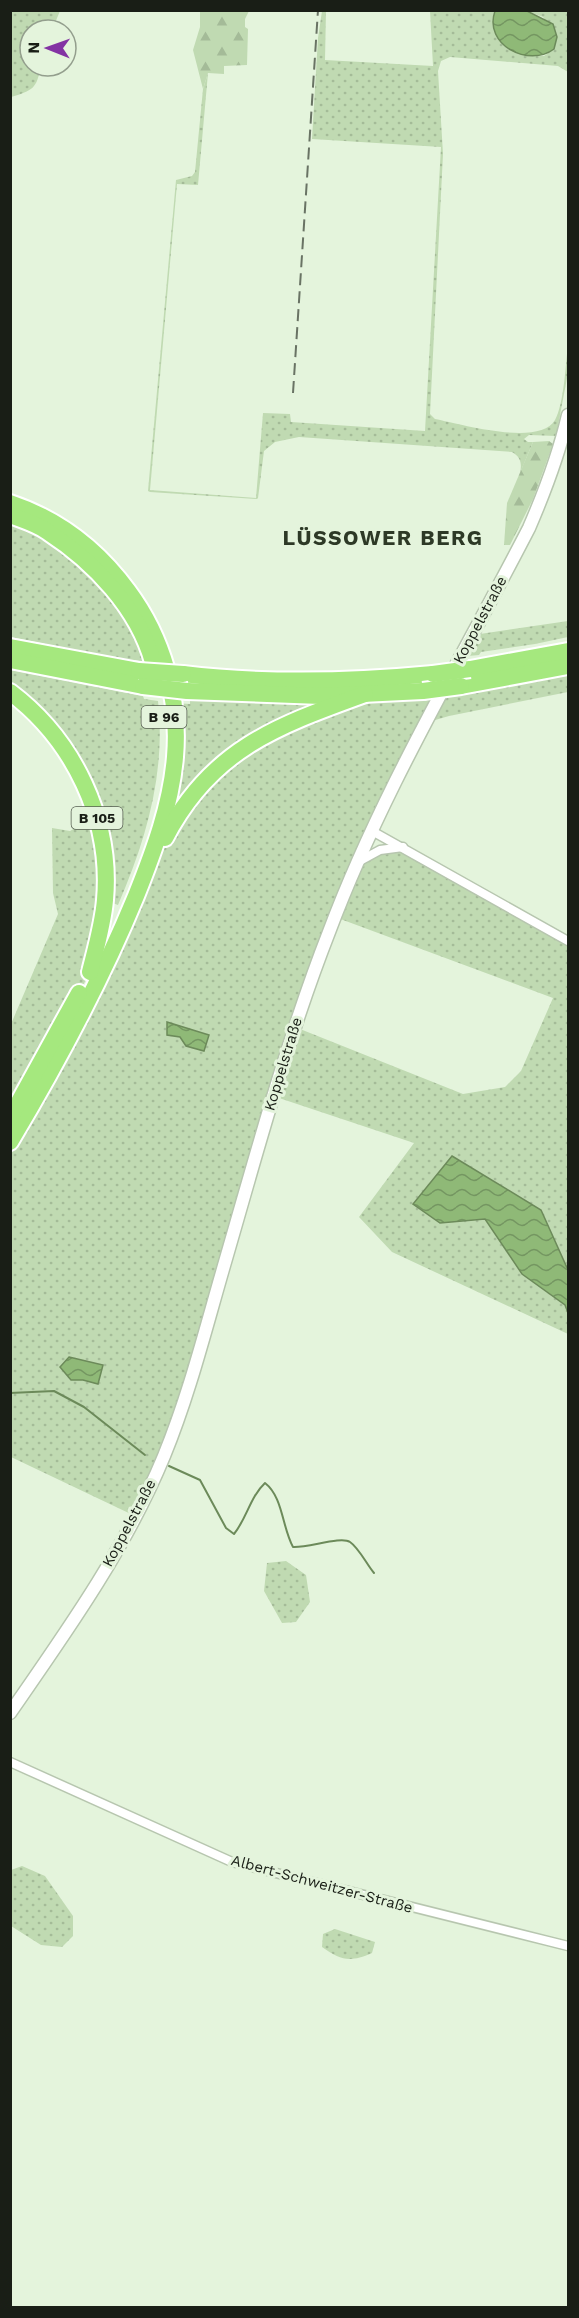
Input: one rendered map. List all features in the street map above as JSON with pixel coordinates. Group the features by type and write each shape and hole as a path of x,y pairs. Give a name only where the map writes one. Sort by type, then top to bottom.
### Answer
{"highway":[{"name":"B 96","path":"10,502 30,509 65,530 104,562 134,599 146,619 162,654 171,682 175,758 165,814 134,900"},
{"name":"B 96","path":"10,514 46,530 89,562 108,583 132,616 152,657 164,710 166,733 161,789 147,844 120,911 90,972"},
{"name":"B 96","path":"10,647 187,691 263,695 423,691 568,666"},
{"name":"B 96","path":"10,660 141,679 183,674 237,680 321,682 433,674 568,651"},
{"name":"B 105","path":"10,692 37,715 63,746 84,783 96,816 104,858 105,899 102,924 90,972 10,1118"},
{"name":"B 96","path":"134,900 175,820 201,786 226,761 279,727 365,694"},
{"path":"10,1142 72,1031 134,900"}],"street":[{"name":"Koppelstraße","path":"10,1713 81,1609 128,1531 164,1455 197,1360 295,1026 329,931 358,862 409,753 529,528 562,443 568,415"},
{"path":"372,831 568,941"},
{"path":"358,862 380,850 404,847"},
{"name":"Albert-Schweitzer-Straße","path":"13,1765 232,1862 568,1946"}],"green space":[{"path":"10,11 60,11 57,18 18,18 18,78 37,78 28,91 11,97"},
{"path":"200,11 249,11 245,19 245,27 248,29 247,65 224,66 224,74 208,73 203,89 193,50 200,27"},
{"path":"322,11 326,11 325,60 433,66 430,11 495,11 493,16 525,55 544,56 554,49 557,37 543,17 527,11 568,11 568,72 558,66 450,57 441,61 438,71 443,154 430,414 435,419 480,429 517,433 547,428 555,420 561,404 568,343 568,373 556,436 529,435 524,439 533,442 520,473 520,461 512,452 299,437 275,442 264,451 257,499 150,492 148,491 176,180 192,176 195,172 203,89 208,73 198,185 177,184 150,490 256,498 263,413 290,414 291,422 425,431 441,147 312,139 318,38"},
{"path":"549,441 553,444 533,499 510,545 504,545 507,503 533,442"},
{"path":"11,516 48,535 118,602 148,662 135,660 134,662 11,637"},
{"path":"568,621 568,637 468,656 480,634"},
{"path":"568,666 568,692 425,723 359,861 380,850 404,847 568,941 568,1270 541,1210 440,1222 485,1219 522,1274 565,1305 568,1313 568,1334 392,1252 359,1217 414,1143 273,1096 197,1360 135,1516 11,1457 11,1142 157,855 226,761 365,694","holes":["335,917 553,998 521,1071 505,1087 463,1094 295,1027"]},
{"path":"11,670 158,701 159,754 151,806 137,856 118,905 107,901 96,805 11,688"},
{"path":"190,700 317,704 178,808 171,801 175,703 190,704"},
{"path":"96,816 104,858 90,972 11,1118 11,1024 58,914 53,893 52,828 70,831"},
{"path":"286,1561 306,1575 310,1602 296,1622 282,1623 264,1591 267,1563"},
{"path":"22,1866 45,1876 73,1916 73,1936 62,1947 41,1945 11,1926 11,1870"},
{"path":"335,1929 375,1942 372,1953 346,1959 322,1947 323,1934"}],"water":[{"path":"495,11 527,11 553,24 557,37 554,49 533,56 511,50 502,43 493,23"},
{"path":"167,1022 209,1035 204,1051 186,1046 180,1037 167,1035"},
{"path":"452,1156 541,1210 568,1270 568,1313 565,1305 522,1274 485,1219 440,1223 413,1204"},
{"path":"69,1357 103,1365 98,1384 71,1380 60,1367"}],"waterway":[{"path":"10,1393 54,1391 84,1407 145,1455"},
{"path":"169,1466 200,1480 226,1528 234,1534 265,1483 279,1504 293,1547 332,1541 350,1542 357,1548 374,1573"}],"railway":[{"path":"293,393 318,10"}],"district":[{"name":"LÜSSOWER BERG","path":"383,538"}]}
